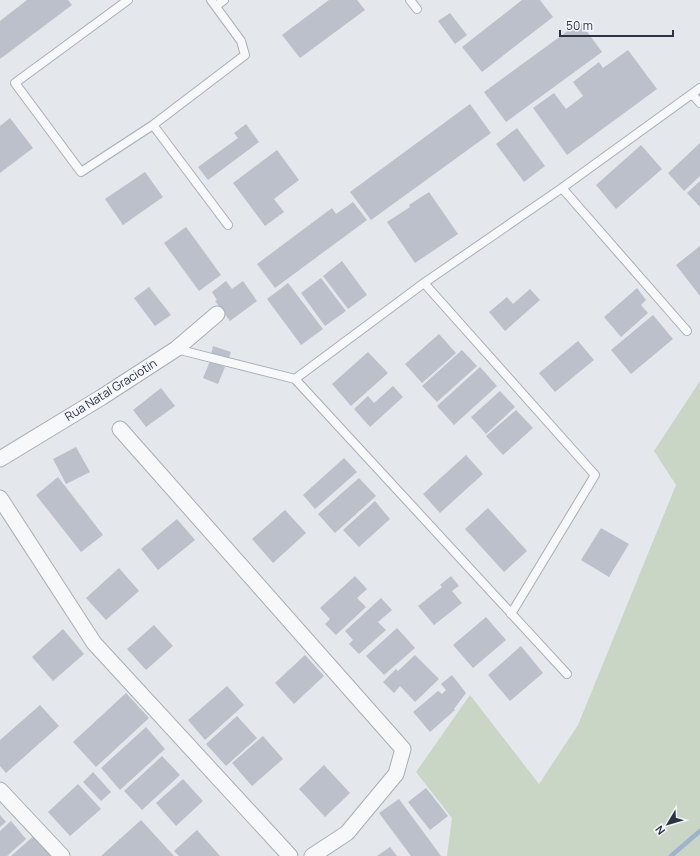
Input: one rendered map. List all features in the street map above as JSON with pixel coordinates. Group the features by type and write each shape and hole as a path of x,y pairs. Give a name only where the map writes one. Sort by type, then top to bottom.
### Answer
{"street":[{"name":"Rua Natal Graciotin","path":"0,459 102,398 176,349 217,314"},
{"path":"120,429 403,749 396,774 347,833 312,856"},
{"path":"0,498 94,643 290,856"},
{"path":"0,790 62,856"}],"lane":[{"path":"128,0 15,83 81,172 153,125 245,55 241,41 214,3 224,0"},
{"path":"410,0 417,9"},
{"path":"295,379 424,283 562,188 700,88"},
{"path":"692,94 700,103"},
{"path":"153,125 228,225"},
{"path":"562,188 687,331"},
{"path":"424,283 595,475 512,614"},
{"path":"176,349 295,379 567,674"}],"green space":[{"path":"700,381 700,856 447,856 452,818 416,772 470,695 539,784 578,725 676,485 654,451"}],"building":[{"path":"27,0 68,0 72,5 0,59 0,21"},
{"path":"329,0 357,0 365,10 300,58 282,35"},
{"path":"522,0 540,0 553,17 482,72 462,47"},
{"path":"450,13 467,35 455,44 438,21"},
{"path":"580,22 602,52 506,122 484,92"},
{"path":"628,50 657,89 567,155 533,108 554,93 566,109 583,96 573,82 599,62 603,68"},
{"path":"470,104 491,133 371,220 350,192"},
{"path":"10,118 33,148 0,173 0,126"},
{"path":"246,124 259,142 208,180 198,167 238,138 234,133"},
{"path":"517,128 545,166 524,182 496,144"},
{"path":"700,143 700,176 684,191 668,173"},
{"path":"641,145 662,169 616,209 596,185"},
{"path":"277,150 299,180 274,199 284,212 265,226 233,183"},
{"path":"145,172 163,197 123,225 105,199"},
{"path":"700,181 700,207 687,193"},
{"path":"429,192 458,234 415,263 387,222"},
{"path":"353,202 367,220 275,288 257,264 332,208 336,214"},
{"path":"186,227 221,275 199,291 164,243"},
{"path":"700,246 700,296 676,265"},
{"path":"342,261 367,295 348,309 323,276"},
{"path":"321,278 346,311 325,326 301,293"},
{"path":"226,281 232,289 243,281 257,301 230,321 215,301 217,300 212,292"},
{"path":"288,283 323,329 301,345 267,299"},
{"path":"149,287 171,315 155,326 134,298"},
{"path":"637,288 646,300 641,305 648,313 621,337 604,317"},
{"path":"530,289 540,300 505,331 489,312 507,297 513,304"},
{"path":"653,315 673,339 631,374 611,350"},
{"path":"439,334 456,353 422,383 405,364"},
{"path":"578,341 594,360 555,392 539,373"},
{"path":"213,346 231,352 228,360 211,355"},
{"path":"462,350 477,366 437,402 422,386"},
{"path":"368,352 388,373 351,406 332,384"},
{"path":"210,361 225,367 218,384 203,378"},
{"path":"480,367 497,386 454,425 437,406"},
{"path":"393,386 403,397 370,427 354,409 368,396 374,403"},
{"path":"161,388 175,406 146,427 133,410"},
{"path":"500,391 515,407 486,434 471,417"},
{"path":"516,410 533,428 503,455 486,436"},
{"path":"76,447 90,472 66,484 53,459"},
{"path":"466,455 483,474 440,513 423,494"},
{"path":"344,458 357,472 315,509 303,495"},
{"path":"58,477 103,535 81,552 36,495"},
{"path":"359,478 376,496 335,533 318,514"},
{"path":"375,501 390,519 359,547 343,530"},
{"path":"488,508 527,551 504,572 465,529"},
{"path":"285,510 306,533 273,563 252,539"},
{"path":"177,519 195,540 158,570 141,549"},
{"path":"601,528 629,544 609,577 581,560"},
{"path":"119,568 139,591 106,620 86,598"},
{"path":"355,576 367,589 357,598 366,607 336,635 325,624 330,619 320,608"},
{"path":"451,576 459,586 452,591 462,603 434,625 418,606 442,587 440,585"},
{"path":"381,598 392,610 378,622 386,630 359,654 349,644 353,640 345,631"},
{"path":"486,617 506,640 473,668 453,645"},
{"path":"154,625 173,646 146,670 127,649"},
{"path":"397,628 415,648 384,675 366,656"},
{"path":"63,629 84,654 53,681 32,657"},
{"path":"521,646 543,673 510,701 488,675"},
{"path":"305,655 324,676 294,704 275,683"},
{"path":"415,655 439,679 415,702 400,686 394,693 383,682 396,669 398,671"},
{"path":"452,675 466,693 454,709 455,710 430,732 413,712 438,691 442,694 446,690 441,684"},
{"path":"227,686 244,705 205,740 188,720"},
{"path":"126,693 149,718 96,767 73,742"},
{"path":"40,705 59,726 6,773 0,766 0,740"},
{"path":"237,716 257,738 226,766 206,744"},
{"path":"146,727 165,749 120,790 101,768"},
{"path":"263,736 283,759 252,786 232,763"},
{"path":"162,756 180,775 142,810 124,791"},
{"path":"324,765 350,793 325,817 299,789"},
{"path":"93,772 111,792 101,801 83,782"},
{"path":"183,779 203,801 176,826 156,803"},
{"path":"78,784 101,809 70,836 48,812"},
{"path":"426,788 448,816 430,830 408,802"},
{"path":"399,799 441,856 411,856 379,813"},
{"path":"0,815 6,822 0,827"},
{"path":"141,820 174,856 101,856"},
{"path":"11,821 26,839 7,856 0,856 0,831"},
{"path":"197,830 220,856 179,856 174,851"},
{"path":"37,833 57,856 11,856"},
{"path":"390,847 397,856 377,856"}],"waterway":[{"path":"671,856 700,831"}]}
